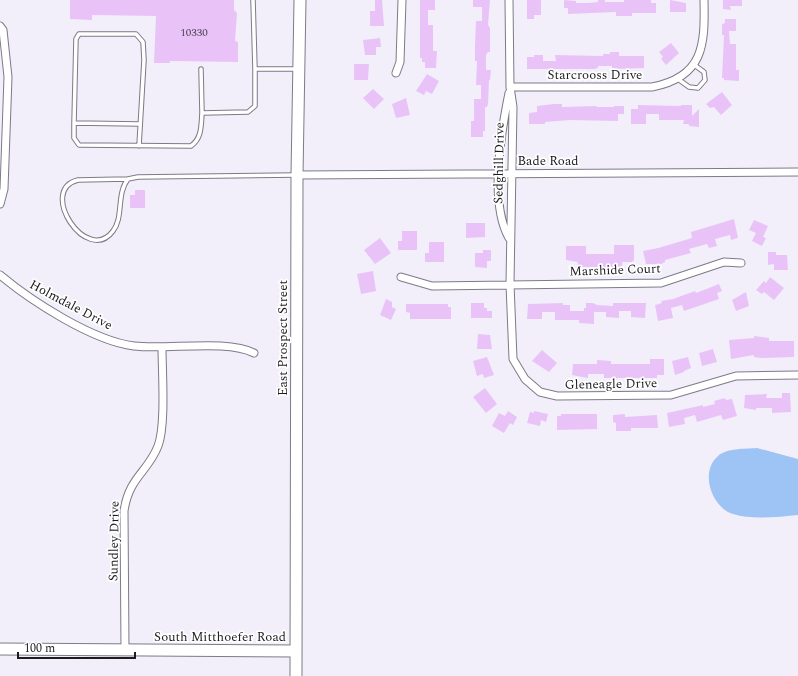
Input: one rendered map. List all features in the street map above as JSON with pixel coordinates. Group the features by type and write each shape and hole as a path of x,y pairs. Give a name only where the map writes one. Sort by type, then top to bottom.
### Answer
{"street":[{"name":"East Prospect Street","path":"296,676 297,175 300,0"},
{"path":"396,73 400,62 402,0"},
{"name":"Sedghill Drive","path":"509,0 510,87 513,107 510,173 510,284"},
{"path":"678,79 694,64 702,50 705,30 704,0"},
{"path":"0,26 3,30 8,77 4,190 0,204"},
{"name":"Starcrooss Drive","path":"510,87 652,87 668,84 678,79"},
{"name":"Sedghill Drive","path":"510,87 499,152 502,226 510,239"},
{"name":"Bade Road","path":"297,175 798,172"},
{"name":"Marshide Court","path":"401,277 432,286 661,283 724,262 741,263"},
{"name":"Holmdale Drive","path":"0,275 44,307 94,333 126,345 162,347 237,347 245,348 254,353"},
{"name":"Gleneagle Drive","path":"510,284 513,359 525,379 540,392 557,396 671,395 736,376 798,375"},
{"name":"Sundley Drive","path":"125,650 124,511 128,490 155,452 161,437 162,347"},
{"name":"South Mitthoefer Road","path":"0,649 296,651"}],"lane":[{"path":"202,113 248,112 255,106 253,0"},
{"path":"139,146 143,99 143,42 136,34 79,34 76,39 74,138 79,145 139,146 191,146 197,142 201,129 202,113 200,69"},
{"path":"678,79 689,87 698,88 705,80 704,72 694,64"},
{"path":"255,69 300,69"},
{"path":"74,123 140,124"},
{"path":"128,179 122,186 118,219 114,231 102,240 94,240 84,237 65,215 62,203 65,188 73,181 128,179 138,177 297,175"}],"water":[{"path":"757,448 798,459 798,515 765,518 740,516 733,514 719,505 714,497 710,489 709,471 712,463 718,456 731,450"}],"building":[{"path":"70,0 234,0 234,10 237,13 235,41 238,42 238,62 170,61 170,63 154,63 156,16 92,15 92,20 70,19"},
{"path":"375,0 382,0 384,26 370,26 370,11 375,11"},
{"path":"420,0 435,0 435,10 428,10 428,25 433,25 433,51 437,51 436,68 425,68 425,62 422,62 422,58 420,58"},
{"path":"473,0 490,0 488,25 490,28 490,52 486,55 486,70 491,70 488,104 487,107 485,107 485,131 483,131 483,137 471,137 471,121 474,121 474,99 481,99 481,85 476,85 477,61 475,61 475,45 476,21 482,21 482,7 473,7"},
{"path":"527,0 541,0 541,15 534,15 534,19 527,19"},
{"path":"564,0 576,1 576,3 589,3 598,2 598,0 605,0 605,2 624,2 624,0 651,0 651,3 656,3 656,13 632,13 632,16 616,16 616,12 568,14 568,8 564,8"},
{"path":"670,0 686,3 686,12 670,12"},
{"path":"723,0 742,0 742,6 730,6 731,10 723,9"},
{"path":"725,19 736,19 736,31 729,31 730,44 736,44 736,70 739,70 739,81 724,80 724,78 722,78 724,35 722,35 722,24 725,23"},
{"path":"380,38 381,47 376,47 376,55 365,55 363,40"},
{"path":"671,43 679,53 666,65 661,59 663,57 659,52"},
{"path":"610,52 619,52 619,56 644,56 644,68 612,69 612,66 598,66 598,68 594,69 527,69 527,57 534,57 534,55 543,55 543,61 556,61 555,55 603,56 603,54 610,54"},
{"path":"354,64 369,64 368,80 354,80"},
{"path":"427,74 439,81 432,94 426,91 424,95 416,91"},
{"path":"373,89 384,99 374,109 363,98"},
{"path":"722,92 732,105 721,115 714,107 710,108 706,104"},
{"path":"406,98 410,115 396,118 392,104"},
{"path":"562,104 562,107 624,106 624,114 618,114 618,121 570,120 545,122 545,124 529,124 529,113 537,112 537,106"},
{"path":"638,105 692,105 692,116 699,109 699,127 683,124 684,120 659,120 659,114 646,114 646,124 631,124 631,109 638,109"},
{"path":"135,190 145,190 145,208 130,208 130,195 135,195"},
{"path":"734,219 738,238 731,240 730,235 715,239 717,246 709,248 707,244 689,249 691,253 665,260 665,262 661,264 646,264 643,251 692,238 691,232"},
{"path":"754,220 768,226 763,237 766,238 762,246 752,241 756,233 749,230"},
{"path":"466,223 485,223 485,237 466,238"},
{"path":"402,231 417,231 417,250 398,250 398,241 402,241"},
{"path":"380,238 391,253 375,264 364,250"},
{"path":"429,242 444,242 444,262 425,262 425,253 429,253"},
{"path":"614,245 634,245 634,260 632,262 622,262 622,267 577,267 578,262 566,260 566,246 586,246 586,254 614,254"},
{"path":"483,250 491,250 491,261 487,261 487,268 475,267 475,253 483,253"},
{"path":"768,252 776,252 776,255 787,255 788,270 774,270 774,264 768,265"},
{"path":"373,271 376,291 361,294 357,274"},
{"path":"770,277 784,288 774,300 764,292 762,294 756,290 764,281 766,283"},
{"path":"719,284 722,291 717,293 719,299 684,311 682,305 671,308 673,318 658,321 655,305 662,303 661,301 673,299 695,291 696,293"},
{"path":"746,292 749,306 736,311 732,300"},
{"path":"386,299 392,302 392,307 396,309 391,320 380,315"},
{"path":"471,303 484,303 484,308 487,308 487,311 492,311 492,318 471,318"},
{"path":"563,303 563,305 570,305 570,311 584,311 584,308 586,308 586,303 613,306 613,303 646,303 645,318 631,317 631,311 619,311 619,318 606,317 606,312 594,312 594,324 579,323 579,320 555,320 555,312 542,312 542,319 527,319 528,304"},
{"path":"406,304 448,304 448,307 451,307 451,319 410,319 410,313 406,312"},
{"path":"478,334 490,335 492,349 477,349"},
{"path":"754,336 769,338 769,341 794,341 794,357 761,358 754,357 754,355 731,359 729,340 754,338"},
{"path":"713,349 717,362 702,366 699,353"},
{"path":"542,350 557,363 549,372 532,361"},
{"path":"487,357 494,375 484,378 483,374 477,376 473,361"},
{"path":"688,357 691,368 675,375 672,361"},
{"path":"650,359 664,359 664,375 657,375 657,378 604,378 604,374 588,374 588,378 572,375 573,364 597,364 597,360 611,361 611,364 650,364"},
{"path":"485,388 497,404 486,413 473,397"},
{"path":"782,393 790,393 791,412 772,413 772,408 756,408 756,410 744,408 745,395 767,394 766,398 782,398"},
{"path":"725,398 726,400 732,399 737,416 723,420 721,415 697,422 695,415 684,418 685,424 669,427 667,413 703,405 703,407 715,404 714,401"},
{"path":"508,411 517,417 513,425 510,423 504,433 492,426 499,413 505,416"},
{"path":"534,411 548,414 546,422 541,420 540,426 527,423 530,412 534,413"},
{"path":"561,414 597,414 597,429 557,430 557,416 561,416"},
{"path":"625,414 625,417 657,415 658,428 631,428 631,431 616,431 616,423 613,422 613,415"}]}
